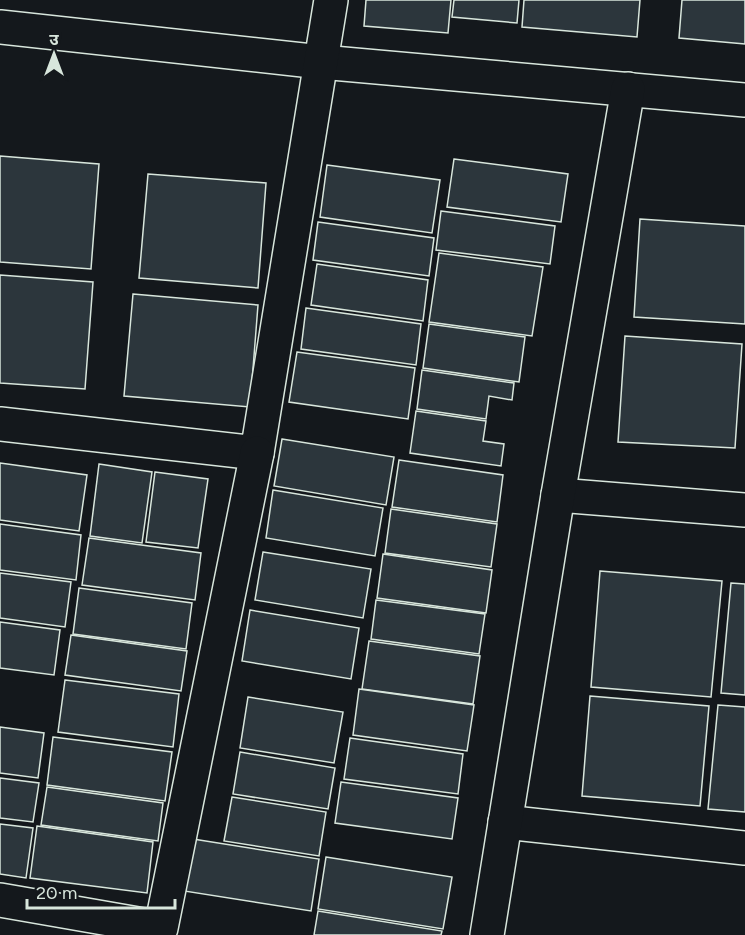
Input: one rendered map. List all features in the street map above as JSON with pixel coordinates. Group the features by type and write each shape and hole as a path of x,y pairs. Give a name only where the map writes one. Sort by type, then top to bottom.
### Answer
{"street":[{"path":"0,900 161,928 257,453 331,0"},
{"path":"7,19 321,62 745,100"},
{"path":"487,935 558,495 628,89"},
{"path":"0,424 257,453"},
{"path":"558,495 745,510"},
{"path":"505,822 745,848"}],"building":[{"path":"366,0 451,0 448,33 364,26"},
{"path":"454,0 519,0 517,23 452,17"},
{"path":"524,0 640,0 637,37 522,27"},
{"path":"682,0 745,0 745,44 679,38"},
{"path":"0,156 99,164 91,269 0,262"},
{"path":"454,159 568,174 561,222 447,207"},
{"path":"327,165 440,180 432,233 320,217"},
{"path":"148,174 266,183 258,288 139,278"},
{"path":"441,211 555,226 550,264 436,250"},
{"path":"640,219 745,226 745,324 634,317"},
{"path":"318,222 434,238 429,276 313,260"},
{"path":"439,253 543,267 532,336 429,322"},
{"path":"317,264 428,280 423,321 311,305"},
{"path":"0,275 93,282 85,389 0,383"},
{"path":"133,294 258,305 250,407 124,396"},
{"path":"306,308 421,324 416,365 301,349"},
{"path":"429,324 525,337 519,382 423,368"},
{"path":"625,336 742,344 735,448 618,442"},
{"path":"297,352 415,368 408,419 289,402"},
{"path":"422,370 514,383 512,400 489,396 486,419 417,409"},
{"path":"416,411 486,421 483,441 504,444 501,466 410,453"},
{"path":"282,439 394,457 386,505 274,486"},
{"path":"399,460 503,475 497,522 392,507"},
{"path":"0,463 87,475 79,531 0,520"},
{"path":"99,464 152,472 142,543 90,536"},
{"path":"155,472 208,479 198,548 146,542"},
{"path":"273,490 383,508 375,556 266,538"},
{"path":"391,509 497,524 491,567 385,553"},
{"path":"0,524 81,535 76,580 0,570"},
{"path":"89,538 201,553 195,600 82,585"},
{"path":"263,552 371,569 363,618 255,600"},
{"path":"383,554 492,570 486,613 377,598"},
{"path":"600,571 722,581 711,697 591,687"},
{"path":"0,573 71,582 65,627 0,618"},
{"path":"731,583 745,584 745,695 721,693"},
{"path":"79,588 192,603 186,649 73,634"},
{"path":"376,600 485,614 479,654 371,639"},
{"path":"250,610 359,628 351,679 242,661"},
{"path":"0,622 60,630 54,675 0,668"},
{"path":"71,635 187,651 181,691 65,675"},
{"path":"369,641 480,656 473,704 362,689"},
{"path":"65,680 179,694 173,747 58,732"},
{"path":"359,689 474,705 467,751 353,735"},
{"path":"590,696 709,706 700,806 582,796"},
{"path":"248,697 343,712 334,763 240,748"},
{"path":"718,705 745,707 745,812 708,809"},
{"path":"0,727 44,733 38,778 0,773"},
{"path":"53,737 172,752 165,801 47,785"},
{"path":"350,738 463,754 458,794 344,779"},
{"path":"240,752 335,768 328,809 233,794"},
{"path":"0,778 39,783 33,822 0,818"},
{"path":"341,782 458,798 452,839 335,823"},
{"path":"47,787 163,803 158,841 41,825"},
{"path":"232,797 326,812 319,856 224,841"},
{"path":"0,824 33,828 26,878 0,874"},
{"path":"37,826 153,842 147,893 30,878"},
{"path":"193,839 319,859 311,911 184,891"},
{"path":"326,857 452,877 443,929 318,909"},
{"path":"318,911 442,931 441,935 314,935"}]}
